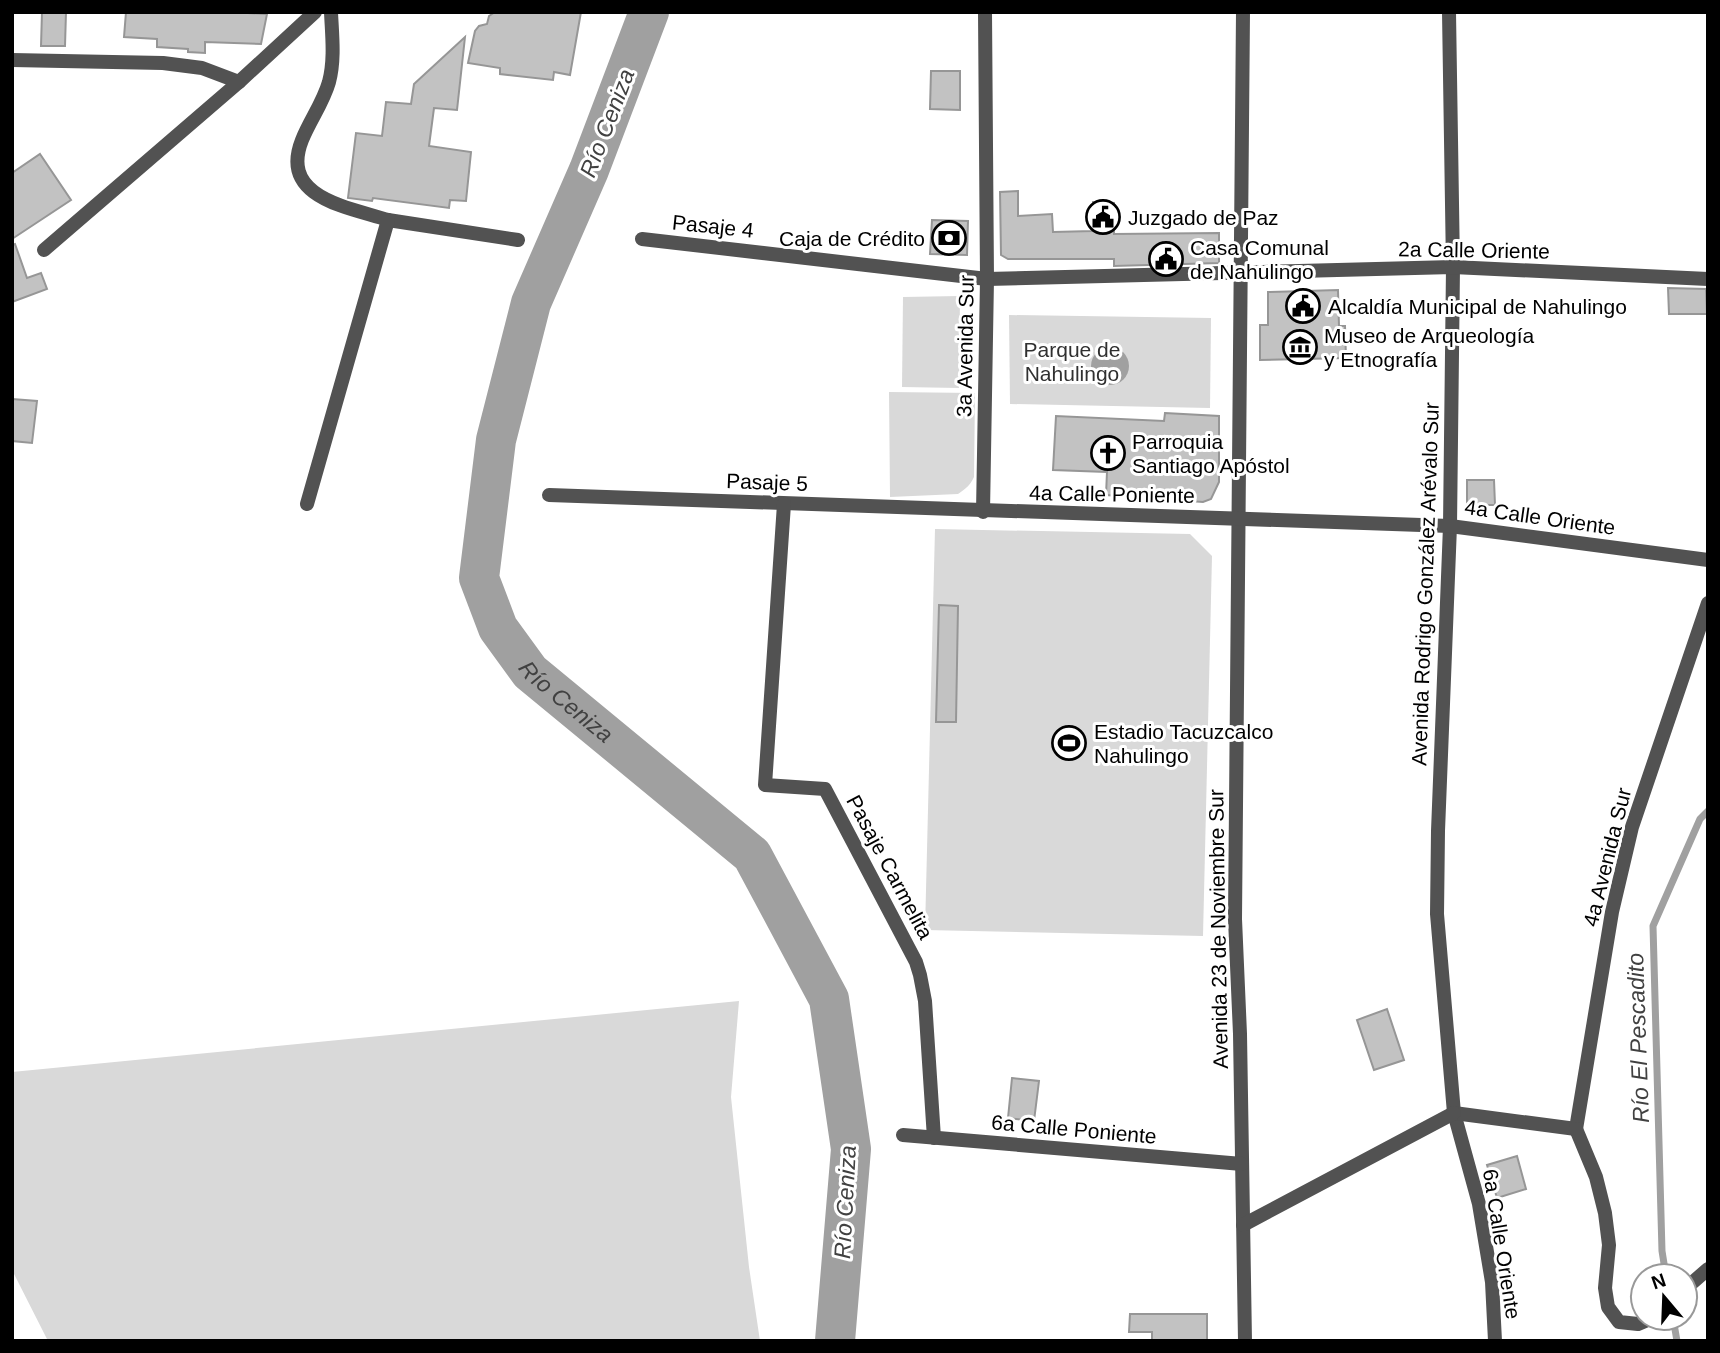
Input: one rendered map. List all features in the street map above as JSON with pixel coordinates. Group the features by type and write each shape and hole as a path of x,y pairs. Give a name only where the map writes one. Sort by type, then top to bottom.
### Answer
{"street":[{"path":"44,250 239,82 315,12"},
{"path":"331,12 333,57 330,79 302,141 296,165 305,186 328,201 388,220 518,240"},
{"name":"3a Avenida Sur","path":"983,512 987,278 985,12"},
{"name":"Avenida 23 de Noviembre Sur","path":"1242,12 1235,919 1245,1341"},
{"name":"Avenida Rodrigo González Arévalo Sur","path":"1449,12 1453,267 1450,526 1437,915 1454,1113"},
{"path":"12,60 163,63 202,68 239,82"},
{"path":"307,504 388,220"},
{"name":"Pasaje 4","path":"642,239 987,278 1240,274"},
{"name":"2a Calle Oriente","path":"1240,274 1453,267 1708,279"},
{"name":"Pasaje 5","path":"549,495 983,512"},
{"name":"Pasaje Carmelita","path":"783,503 765,785 825,789 915,962 925,1001 934,1138"},
{"name":"4a Calle Poniente","path":"983,512 1240,518"},
{"name":"4a Calle Oriente","path":"1240,518 1450,526 1708,560"},
{"name":"4a Avenida Sur","path":"1576,1129 1612,912 1632,827 1708,603"},
{"path":"1243,1225 1454,1113 1576,1129 1596,1177 1605,1213 1609,1245 1605,1288 1608,1307 1619,1322 1629,1323"},
{"name":"6a Calle Oriente","path":"1454,1113 1479,1204 1492,1282 1495,1341"},
{"name":"6a Calle Poniente","path":"903,1135 1242,1164"}],"green space":[{"path":"960,296 959,388 902,387 903,297"},
{"name":"Parque de Nahulingo","path":"1009,315 1211,318 1210,408 1010,404"},
{"name":"Parque de Nahulingo","path":"889,392 975,393 974,477 958,494 890,497"},
{"name":"Estadio Tacuzcalco Nahulingo","path":"935,529 1190,534 1212,556 1203,936 925,930"},
{"path":"739,1001 731,1097 749,1267 760,1341 48,1341 12,1270 12,1072"}],"shaded area":[{"path":"1110,347 1123,353 1129,366 1123,379 1110,385 1097,379 1091,366 1097,353"}],"building":[{"path":"42,12 66,12 65,46 41,46"},
{"path":"126,12 267,14 261,44 205,42 205,53 157,47 157,39 124,37"},
{"path":"495,12 581,12 570,75 554,72 553,80 500,74 500,68 468,63 475,31 479,26 487,24 489,16"},
{"path":"465,37 457,110 434,108 429,146 471,152 466,201 450,200 449,208 373,198 372,201 348,198 356,133 382,136 386,102 411,104 414,84"},
{"path":"931,71 960,71 960,110 930,109"},
{"path":"40,154 71,200 12,239 12,173"},
{"path":"1018,191 1018,216 1052,214 1053,232 1093,231 1093,202 1114,203 1114,234 1219,233 1219,263 1114,266 1114,259 1008,259 1001,255 1000,192"},
{"name":"Caja de Crédito","path":"932,220 968,221 967,255 930,254"},
{"path":"15,244 27,278 41,273 47,289 12,302 12,245"},
{"path":"1668,288 1706,289 1707,314 1669,314"},
{"path":"1338,290 1339,326 1345,326 1346,358 1260,360 1260,325 1268,325 1268,292"},
{"path":"12,399 37,401 32,443 12,441"},
{"path":"1165,413 1219,416 1219,482 1211,499 1203,502 1106,495 1107,472 1053,470 1056,416 1164,421"},
{"path":"1467,480 1494,480 1495,505 1467,505"},
{"path":"939,605 958,606 956,722 936,722"},
{"path":"1387,1009 1404,1060 1374,1070 1357,1020"},
{"path":"1012,1078 1039,1081 1034,1121 1008,1118"},
{"path":"1517,1156 1526,1189 1497,1198 1487,1165"},
{"path":"1130,1314 1207,1314 1207,1341 1152,1341 1152,1332 1129,1332"}],"waterway":[{"name":"Río Ceniza","path":"649,12 589,170 531,303 496,440 479,578 498,628 530,672 752,855 829,999 851,1149 835,1341"},
{"name":"Río El Pescadito","path":"1664,1262 1653,926 1700,819 1708,811"},
{"name":"Río El Pescadito","path":"1675,1332 1677,1341"}],"place":[{"name":"Juzgado de Paz","path":"1103,217"},
{"name":"Caja de Crédito","path":"949,238"},
{"name":"Casa Comunal de Nahulingo","path":"1166,259"},
{"name":"Alcaldía Municipal de Nahulingo","path":"1303,306"},
{"name":"Museo de Arqueología y Etnografía","path":"1300,347"},
{"name":"Parroquia Santiago Apóstol","path":"1108,453"},
{"name":"Estadio Tacuzcalco Nahulingo","path":"1069,743"}]}
